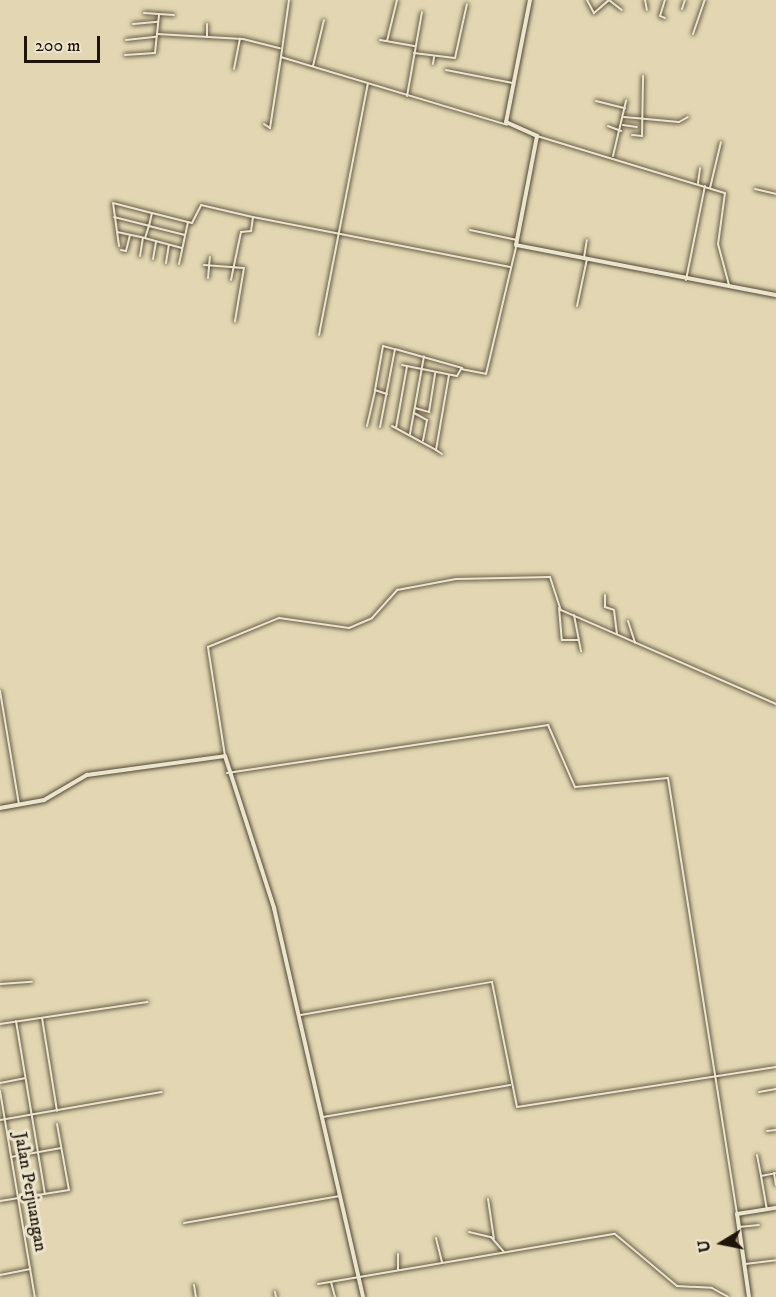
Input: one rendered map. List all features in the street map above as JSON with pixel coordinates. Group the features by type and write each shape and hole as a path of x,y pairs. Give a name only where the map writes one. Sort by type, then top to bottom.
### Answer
{"street":[{"path":"264,124 270,128 281,57 280,48 289,0"},
{"path":"387,41 397,0"},
{"path":"507,125 530,0"},
{"path":"587,0 593,13 609,0 622,10"},
{"path":"645,0 647,10"},
{"path":"664,18 660,16 665,0"},
{"path":"682,9 685,0"},
{"path":"693,34 705,0"},
{"path":"414,53 455,58 467,4"},
{"path":"407,96 414,46 422,12"},
{"path":"144,13 174,15"},
{"path":"125,55 155,53 159,14"},
{"path":"313,66 324,20"},
{"path":"133,24 159,22"},
{"path":"207,24 207,38"},
{"path":"126,40 157,35 240,39 280,48"},
{"path":"234,69 240,39"},
{"path":"380,40 414,46"},
{"path":"281,57 537,136 613,156 698,183 726,195 718,244 730,288"},
{"path":"433,64 434,57"},
{"path":"447,70 513,83"},
{"path":"632,135 642,136 643,76"},
{"path":"319,335 368,84"},
{"path":"596,101 625,108"},
{"path":"613,156 623,125 626,101"},
{"path":"624,117 680,122 688,117"},
{"path":"623,125 637,127"},
{"path":"608,126 621,131"},
{"path":"367,426 383,346 463,369 488,371 517,242 537,136"},
{"path":"710,188 721,142"},
{"path":"698,183 700,168"},
{"path":"686,280 705,186"},
{"path":"755,189 776,194"},
{"path":"119,246 114,202 188,222"},
{"path":"179,264 188,222 201,205 338,236 510,267"},
{"path":"140,256 152,213"},
{"path":"114,217 185,235"},
{"path":"231,280 241,232 250,231 254,217"},
{"path":"470,230 686,280 776,295"},
{"path":"117,232 182,248"},
{"path":"121,250 126,251 130,235"},
{"path":"577,306 587,240"},
{"path":"153,259 156,242"},
{"path":"166,263 169,245"},
{"path":"208,278 210,257"},
{"path":"204,265 244,268 235,321"},
{"path":"380,427 395,349"},
{"path":"410,434 424,356"},
{"path":"402,365 449,375 463,369"},
{"path":"396,428 407,366"},
{"path":"429,412 435,372"},
{"path":"436,450 449,375"},
{"path":"375,390 387,394"},
{"path":"415,408 433,415"},
{"path":"414,413 427,420 423,441"},
{"path":"437,417 442,418"},
{"path":"392,426 423,441 442,454"},
{"path":"363,1297 299,1015 263,870 227,773 207,648 227,638 241,638 282,618 349,628 372,618 400,589 456,579 549,576 559,608 562,640 579,640"},
{"path":"605,595 605,607 614,610 617,634"},
{"path":"559,608 776,704"},
{"path":"574,615 581,651"},
{"path":"628,621 635,643"},
{"path":"0,691 19,804"},
{"path":"227,773 548,725 575,787 668,778 749,1297"},
{"path":"0,808 44,800 87,775 225,756"},
{"path":"0,984 32,982"},
{"path":"299,1015 491,982 510,1085 519,1107 776,1067"},
{"path":"0,1024 147,1002"},
{"path":"42,1017 57,1111"},
{"path":"16,1021 45,1194"},
{"path":"0,1083 25,1078"},
{"path":"322,1118 510,1085"},
{"path":"759,1092 776,1089"},
{"name":"Jalan Perjuangan","path":"0,1091 34,1297"},
{"path":"0,1120 162,1092"},
{"path":"0,1201 69,1190 57,1124"},
{"path":"767,1131 776,1130"},
{"path":"10,1157 62,1148"},
{"path":"757,1155 767,1210"},
{"path":"761,1176 775,1173 776,1185"},
{"path":"184,1223 340,1196"},
{"path":"488,1199 494,1239 504,1252"},
{"path":"737,1214 776,1208"},
{"path":"739,1227 759,1225"},
{"path":"470,1232 494,1239"},
{"path":"318,1284 617,1234 677,1286 712,1288 728,1297"},
{"path":"436,1238 442,1262"},
{"path":"398,1254 398,1270"},
{"path":"745,1264 776,1260"},
{"path":"0,1275 30,1269"},
{"path":"331,1282 335,1297"},
{"path":"194,1285 196,1297"},
{"path":"275,1292 276,1297"}]}
